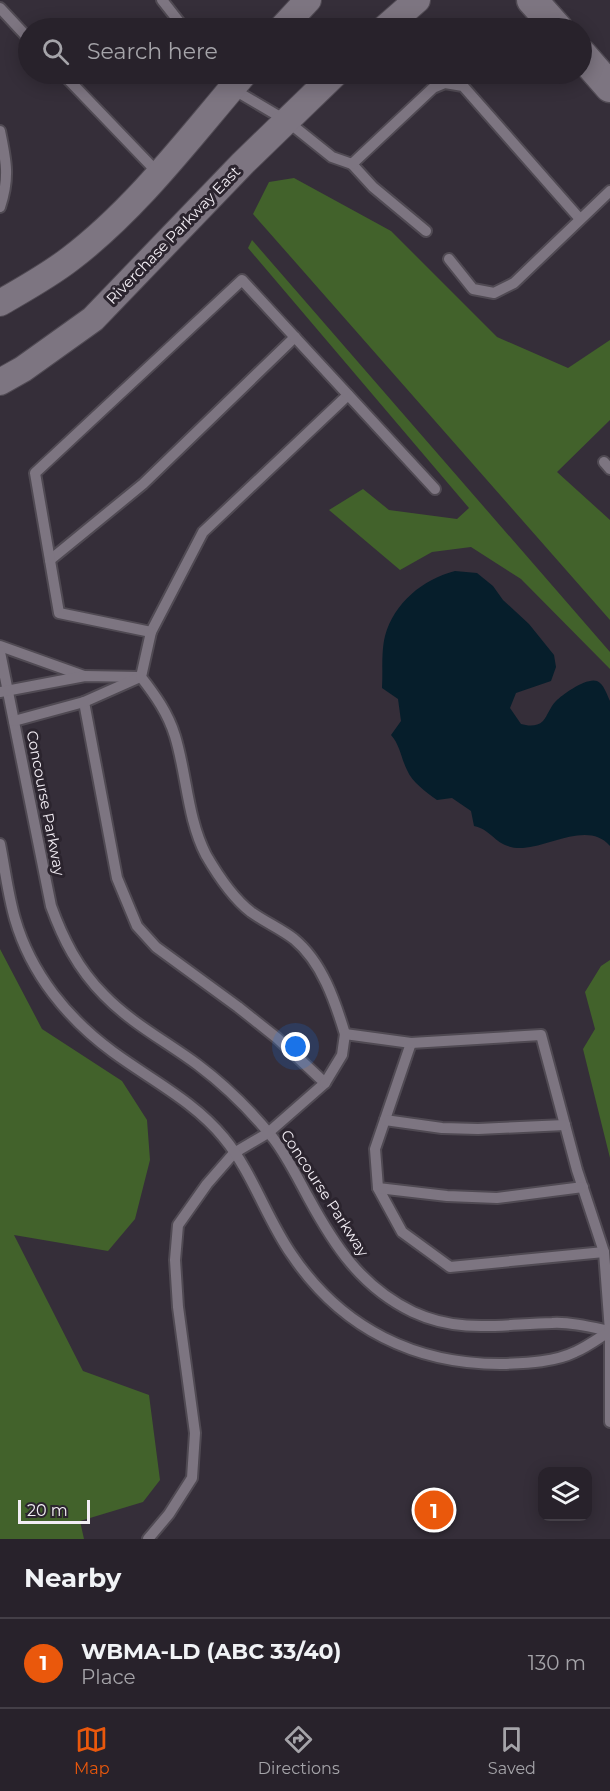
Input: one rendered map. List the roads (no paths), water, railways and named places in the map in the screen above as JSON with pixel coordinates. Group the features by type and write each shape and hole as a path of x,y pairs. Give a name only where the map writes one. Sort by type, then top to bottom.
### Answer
{"main road":[{"path":"532,0 548,18"},
{"path":"592,66 610,87"}],"street":[{"path":"291,18 308,0"},
{"path":"396,18 417,0"},
{"path":"0,303 71,258 112,222 158,173 226,84"},
{"name":"Riverchase Parkway East","path":"0,382 23,369 93,319 243,163 326,84"}],"lane":[{"path":"162,0 176,18"},
{"path":"0,8 18,27"},
{"path":"73,84 158,173"},
{"path":"239,84 332,157 352,164 373,187 426,231"},
{"path":"352,164 433,88 443,84"},
{"path":"452,84 463,86 580,219"},
{"path":"0,131 7,163 6,189 0,207"},
{"path":"449,259 473,289 494,293 514,284 610,191"},
{"path":"151,632 59,613 35,473 242,280 435,489"},
{"path":"50,560 143,484 295,338"},
{"path":"148,1539 169,1514 192,1478 195,1433 178,1307 175,1260 178,1225 207,1184 234,1153 268,1133 325,1083 342,1055 345,1034 335,1001 316,966 295,940 250,911 231,891 206,855 191,813 174,735 162,705 141,677 151,632 203,532 348,395"},
{"path":"0,646 85,676"},
{"name":"Concourse Parkway","path":"0,652 4,691 14,721 51,906 61,935 74,958 103,994 131,1018 199,1065 222,1084 268,1133 287,1158 320,1220 348,1261 388,1299 415,1313 446,1323 484,1327 573,1323 610,1330"},
{"path":"4,691 85,676 141,677"},
{"path":"14,721 84,702 141,677"},
{"path":"84,702 117,878 137,926 156,947 261,1026 325,1083"},
{"path":"0,844 15,919 40,976 61,1005 112,1052 176,1094 224,1137 248,1174 291,1254 316,1286 361,1325 394,1344 452,1361 475,1364 517,1363 561,1357 576,1352 610,1330"},
{"path":"345,1034 411,1043 541,1035 565,1125 604,1252 610,1330 610,1422"},
{"path":"411,1043 375,1149 378,1188 402,1232 450,1267 604,1252"},
{"path":"385,1120 442,1128 478,1129 565,1125"},
{"path":"378,1188 447,1196 497,1198 583,1187"}],"water":[{"path":"455,571 477,573 493,586 503,600 529,624 554,655 556,667 551,681 516,693 510,708 521,724 532,726 541,723 556,701 587,681 597,681 605,690 610,701 610,846 591,835 581,835 523,848 506,846 486,831 474,826 471,811 452,798 437,800 409,774 391,735 401,721 398,699 382,688 385,636 395,613 411,594 432,580"}],"place":[{"name":"WBMA-LD (ABC 33/40)","path":"434,1510"}]}
